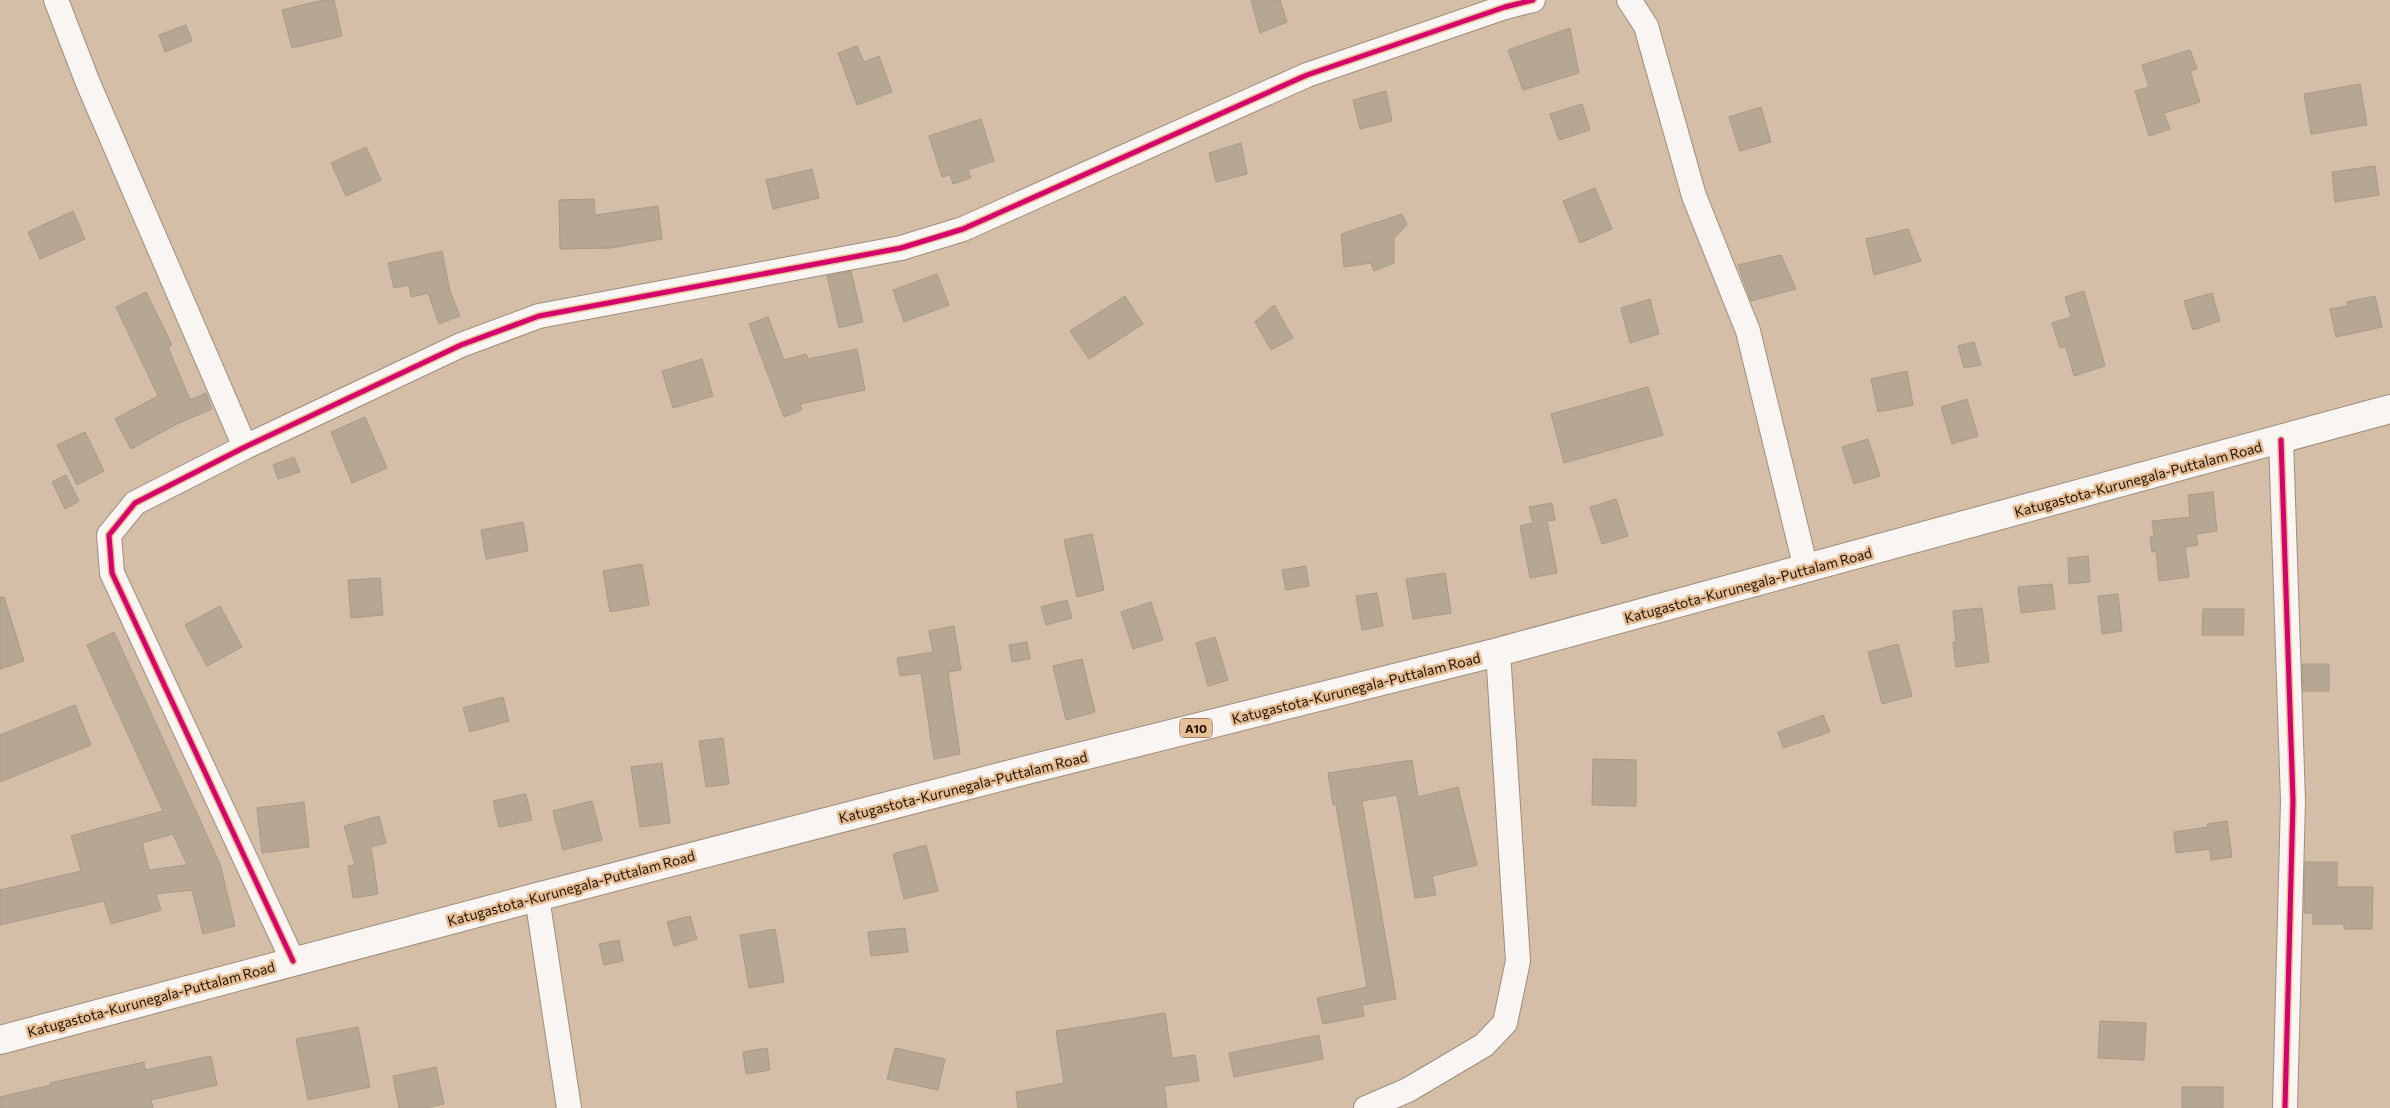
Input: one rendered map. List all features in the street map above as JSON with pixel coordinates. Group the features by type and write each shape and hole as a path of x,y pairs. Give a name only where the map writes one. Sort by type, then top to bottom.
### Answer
{"highway":[{"name":"Katugastota-Kurunegala-Puttalam Road","path":"0,1040 537,897 1025,771 1498,652 2390,409"}],"street":[{"path":"56,0 88,83 245,448"},
{"path":"293,961 112,573 109,535 135,503 245,448 461,345 539,316 901,248 963,229 1307,75 1505,7 1533,0"},
{"path":"1629,0 1646,26 1694,196 1748,331 1806,569"},
{"path":"2280,440 2293,801 2285,1108"},
{"path":"1366,1108 1408,1090 1484,1044 1505,1023 1518,961 1498,652"},
{"path":"537,897 569,1108"}],"building":[{"path":"323,0 334,0 342,36 292,48 282,10"},
{"path":"1251,0 1280,0 1287,22 1260,33"},
{"path":"186,25 192,41 165,52 159,35"},
{"path":"1570,28 1579,73 1523,90 1508,50"},
{"path":"857,46 864,62 879,56 892,92 857,105 838,53"},
{"path":"2190,50 2197,69 2190,71 2200,102 2164,113 2170,129 2149,136 2135,91 2149,87 2142,65"},
{"path":"2360,84 2367,125 2311,134 2304,94"},
{"path":"1386,91 1392,121 1360,129 1353,100"},
{"path":"1582,104 1590,130 1559,140 1550,114"},
{"path":"1761,107 1771,142 1740,151 1729,117"},
{"path":"981,119 994,161 968,170 971,178 953,184 950,175 942,177 929,136"},
{"path":"1241,143 1247,174 1216,182 1209,153"},
{"path":"366,147 381,180 346,196 331,163"},
{"path":"2375,166 2379,195 2335,202 2332,172"},
{"path":"812,169 819,198 773,209 766,180"},
{"path":"1595,188 1612,229 1580,243 1563,201"},
{"path":"594,199 595,215 658,206 662,239 611,248 560,249 559,200"},
{"path":"73,211 85,239 40,259 28,232"},
{"path":"1402,214 1407,225 1394,238 1394,263 1374,271 1371,263 1344,267 1341,234"},
{"path":"1908,229 1921,261 1874,275 1866,239"},
{"path":"442,251 450,291 460,316 439,324 428,293 411,297 409,285 394,288 388,263"},
{"path":"1781,255 1796,289 1751,301 1738,265"},
{"path":"851,271 863,322 839,328 827,276"},
{"path":"937,274 949,305 904,322 893,290"},
{"path":"2084,291 2105,366 2074,376 2066,347 2060,348 2052,323 2071,317 2065,297"},
{"path":"146,292 172,345 168,347 190,400 206,393 212,409 177,424 131,449 115,419 158,396 116,307"},
{"path":"2212,293 2220,321 2193,330 2184,301"},
{"path":"1125,296 1143,324 1089,359 1070,331"},
{"path":"2375,296 2382,327 2336,337 2330,309 2348,306 2347,302"},
{"path":"1650,299 1659,334 1630,343 1621,308"},
{"path":"1274,305 1293,338 1271,350 1255,322"},
{"path":"768,317 784,360 806,354 808,359 857,349 865,390 800,404 802,410 784,417 749,324"},
{"path":"1974,342 1981,365 1964,368 1958,346"},
{"path":"702,359 713,396 673,408 662,371"},
{"path":"1907,371 1913,405 1878,412 1871,379"},
{"path":"1648,387 1663,435 1564,463 1551,414"},
{"path":"1967,399 1978,436 1952,444 1941,407"},
{"path":"365,417 387,468 352,483 331,432"},
{"path":"85,432 104,471 77,485 57,445"},
{"path":"1868,439 1880,476 1854,484 1842,447"},
{"path":"294,457 300,472 278,479 273,465"},
{"path":"66,475 79,501 65,509 52,482"},
{"path":"2213,492 2217,531 2196,534 2198,545 2185,547 2189,577 2159,581 2156,551 2152,552 2150,537 2154,536 2152,521 2190,517 2188,495"},
{"path":"1616,499 1628,536 1602,544 1590,507"},
{"path":"1552,503 1555,520 1547,521 1557,573 1530,578 1520,526 1533,523 1529,507"},
{"path":"523,522 528,551 486,559 481,530"},
{"path":"1092,534 1104,590 1077,597 1064,540"},
{"path":"2088,556 2090,582 2069,584 2068,558"},
{"path":"642,564 649,605 610,612 603,571"},
{"path":"1306,566 1309,586 1286,590 1282,570"},
{"path":"1445,573 1451,613 1413,619 1406,579"},
{"path":"380,578 383,615 351,618 348,580"},
{"path":"2052,584 2055,609 2021,613 2018,587"},
{"path":"1377,593 1383,626 1362,630 1356,596"},
{"path":"2118,594 2122,631 2102,634 2098,596"},
{"path":"0,597 4,597 24,661 0,669"},
{"path":"1067,600 1072,618 1046,625 1041,607"},
{"path":"1151,602 1163,640 1133,649 1121,612"},
{"path":"220,606 242,647 207,666 185,625"},
{"path":"1982,608 1989,662 1956,667 1953,642 1956,642 1953,611"},
{"path":"2203,609 2244,609 2243,635 2202,635"},
{"path":"954,626 961,670 948,672 960,754 934,759 921,673 900,676 897,658 933,652 929,631"},
{"path":"114,632 220,864 235,926 203,934 192,890 156,894 161,910 111,924 104,901 0,925 0,890 81,871 71,836 163,811 87,645","holes":["173,834 187,865 149,870 142,843"]},
{"path":"1215,637 1228,680 1208,686 1196,643"},
{"path":"1027,642 1030,659 1012,662 1009,645"},
{"path":"1898,644 1912,696 1882,704 1868,652"},
{"path":"1082,659 1095,712 1066,720 1053,666"},
{"path":"2302,664 2329,664 2329,691 2303,691"},
{"path":"503,697 509,721 470,732 463,708"},
{"path":"75,705 91,745 0,782 0,735"},
{"path":"1823,715 1830,732 1783,748 1778,732"},
{"path":"723,738 729,784 706,787 699,741"},
{"path":"1593,759 1636,760 1636,806 1592,805"},
{"path":"1412,760 1418,797 1458,787 1477,865 1432,876 1436,895 1415,898 1397,795 1362,801 1396,999 1362,1005 1364,1016 1323,1024 1317,998 1367,987 1336,805 1333,805 1328,773"},
{"path":"662,763 670,823 640,827 631,767"},
{"path":"526,794 532,820 499,827 493,801"},
{"path":"592,801 602,840 563,850 553,811"},
{"path":"304,802 309,847 262,853 257,808"},
{"path":"379,816 386,843 371,847 378,894 353,898 348,866 355,865 344,826"},
{"path":"2227,821 2232,857 2211,860 2210,849 2176,853 2174,832 2208,827 2207,824"},
{"path":"926,845 938,891 904,899 893,854"},
{"path":"2305,862 2337,862 2337,887 2373,887 2372,929 2344,929 2344,924 2313,924 2313,913 2304,913"},
{"path":"690,916 697,939 674,946 667,922"},
{"path":"905,928 908,952 871,956 868,932"},
{"path":"775,929 784,982 749,988 740,935"},
{"path":"619,940 623,961 604,965 599,944"},
{"path":"1165,1013 1172,1058 1195,1055 1199,1081 1164,1086 1167,1108 1018,1108 1016,1092 1064,1083 1056,1031"},
{"path":"2100,1021 2146,1023 2144,1060 2098,1058"},
{"path":"358,1027 370,1087 308,1100 296,1039"},
{"path":"1319,1035 1323,1059 1234,1077 1229,1053"},
{"path":"767,1048 770,1070 746,1074 743,1052"},
{"path":"895,1048 945,1059 938,1090 887,1079"},
{"path":"211,1056 217,1085 151,1100 153,1108 0,1108 0,1097 51,1085 50,1083 144,1062 145,1070"},
{"path":"436,1067 444,1104 425,1108 399,1108 393,1076"},
{"path":"2182,1087 2223,1087 2223,1108 2182,1108"}],"cycle path":[{"path":"293,961 112,573 109,535 135,503 245,447 461,345 539,316 901,248 963,229 1307,75 1505,7 1533,0"},
{"path":"2281,440 2293,801 2285,1108"}]}
